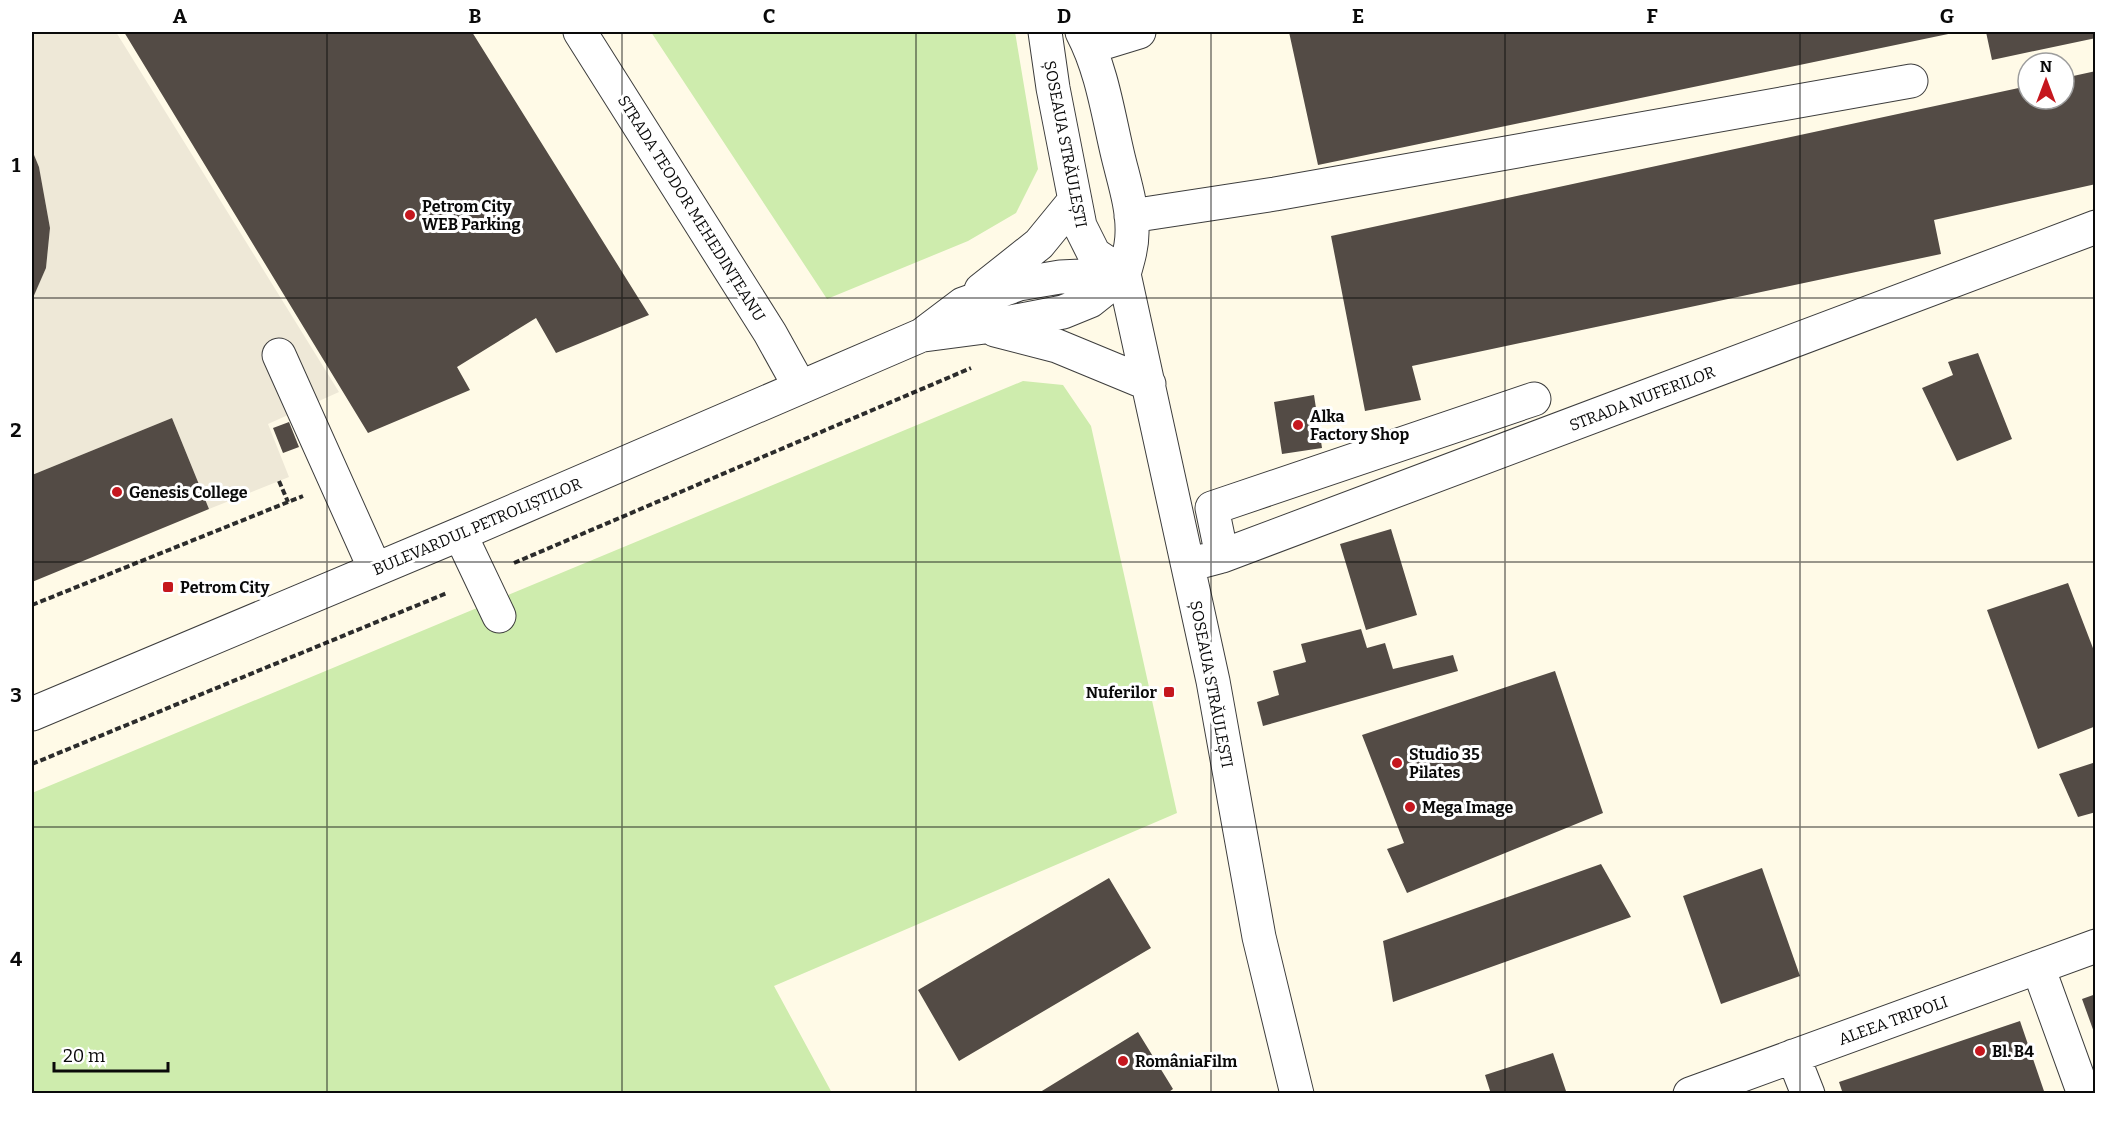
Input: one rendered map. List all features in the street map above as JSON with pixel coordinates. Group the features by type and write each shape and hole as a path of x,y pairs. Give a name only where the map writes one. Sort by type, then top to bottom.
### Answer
{"street":[{"name":"STRADA TEODOR MEHEDINȚEANU","path":"580,32 770,333 800,387"},
{"name":"ȘOSEAUA STRĂULEȘTI","path":"1045,32 1053,88 1080,226 1094,254 1124,274"},
{"path":"1086,39 1139,32"},
{"name":"ȘOSEAUA STRĂULEȘTI","path":"1086,39 1101,80 1131,216 1131,249 1124,274 1213,681 1259,937 1297,1094"},
{"path":"1131,216 1275,194 1911,81"},
{"path":"963,304 1039,243 1075,200"},
{"name":"STRADA NUFERILOR","path":"1188,565 1222,556 2096,226"},
{"name":"BULEVARDUL PETROLIȘTILOR","path":"922,335 985,327 1063,312 1090,301 1124,274"},
{"name":"BULEVARDUL PETROLIȘTILOR","path":"32,714 460,534 922,335 963,304 1019,284 1060,277 1124,274"},
{"path":"985,327 1057,346 1149,384"},
{"path":"279,355 375,569"},
{"path":"1222,556 1212,508 1534,399"},
{"path":"460,534 499,616"},
{"name":"ALEEA TRIPOLI","path":"1690,1094 2096,946"},
{"path":"2038,967 2084,1094"},
{"path":"1793,1056 1808,1094"}],"path":[{"path":"279,481 288,502"},
{"path":"32,605 311,493"}],"green space":[{"path":"651,32 1015,32 1038,169 1016,213 968,241 827,299"},
{"path":"1023,381 1063,385 1091,426 1177,813 774,986 832,1093 32,1094 32,793"}],"shaded area":[{"path":"37,32 116,32 339,392 268,424 289,477 209,509 172,418 32,475 32,299 46,268 50,228 39,167 32,150 32,35"}],"building":[{"name":"Petrom City WEB Parking","path":"124,32 472,32 649,315 556,353 536,318 457,367 470,390 368,433"},
{"path":"1289,32 1953,32 1953,33 1318,165"},
{"path":"1986,32 2096,32 2096,38 2035,51 2016,51 2016,55 1992,60"},
{"path":"2096,71 2096,184 1934,220 1941,254 1412,366 1421,400 1365,411 1331,236 2016,89 2016,111 2076,111 2076,75"},
{"path":"32,150 39,167 50,228 46,268 32,300"},
{"path":"1978,353 2012,439 1957,461 1922,388 1953,375 1948,362"},
{"name":"Alka Factory Shop","path":"1314,395 1322,448 1282,454 1274,402"},
{"name":"Genesis College","path":"172,418 209,509 32,582 32,475"},
{"path":"289,422 299,447 283,453 273,428"},
{"path":"1391,529 1417,615 1366,630 1340,544"},
{"path":"2068,583 2096,656 2096,726 2038,749 1987,610"},
{"path":"1361,629 1367,648 1385,643 1393,669 1453,655 1458,671 1263,726 1257,702 1279,695 1273,671 1306,662 1301,644"},
{"path":"1555,671 1603,813 1407,893 1387,849 1404,843 1362,735"},
{"path":"2096,762 2096,812 2078,817 2059,774"},
{"path":"1601,864 1631,917 1393,1002 1383,941"},
{"path":"1762,868 1800,976 1721,1004 1683,896"},
{"path":"1109,878 1151,948 959,1061 918,990"},
{"path":"2096,994 2096,1035 2095,1035 2082,999"},
{"name":"Bl. B4","path":"2020,1021 2045,1094 1843,1094 1839,1082"},
{"name":"RomâniaFilm","path":"1138,1032 1173,1089 1166,1094 1037,1094"},
{"path":"1553,1053 1567,1094 1491,1094 1485,1075"}],"place":[{"name":"Petrom City WEB Parking","path":"410,215"},
{"name":"Alka Factory Shop","path":"1298,425"},
{"name":"Genesis College","path":"117,492"},
{"name":"Petrom City","path":"168,587"},
{"name":"Nuferilor","path":"1169,692"},
{"name":"Studio 35 Pilates","path":"1397,763"},
{"name":"Mega Image","path":"1410,807"},
{"name":"Bl. B4","path":"1980,1051"},
{"name":"RomâniaFilm","path":"1123,1061"}]}
